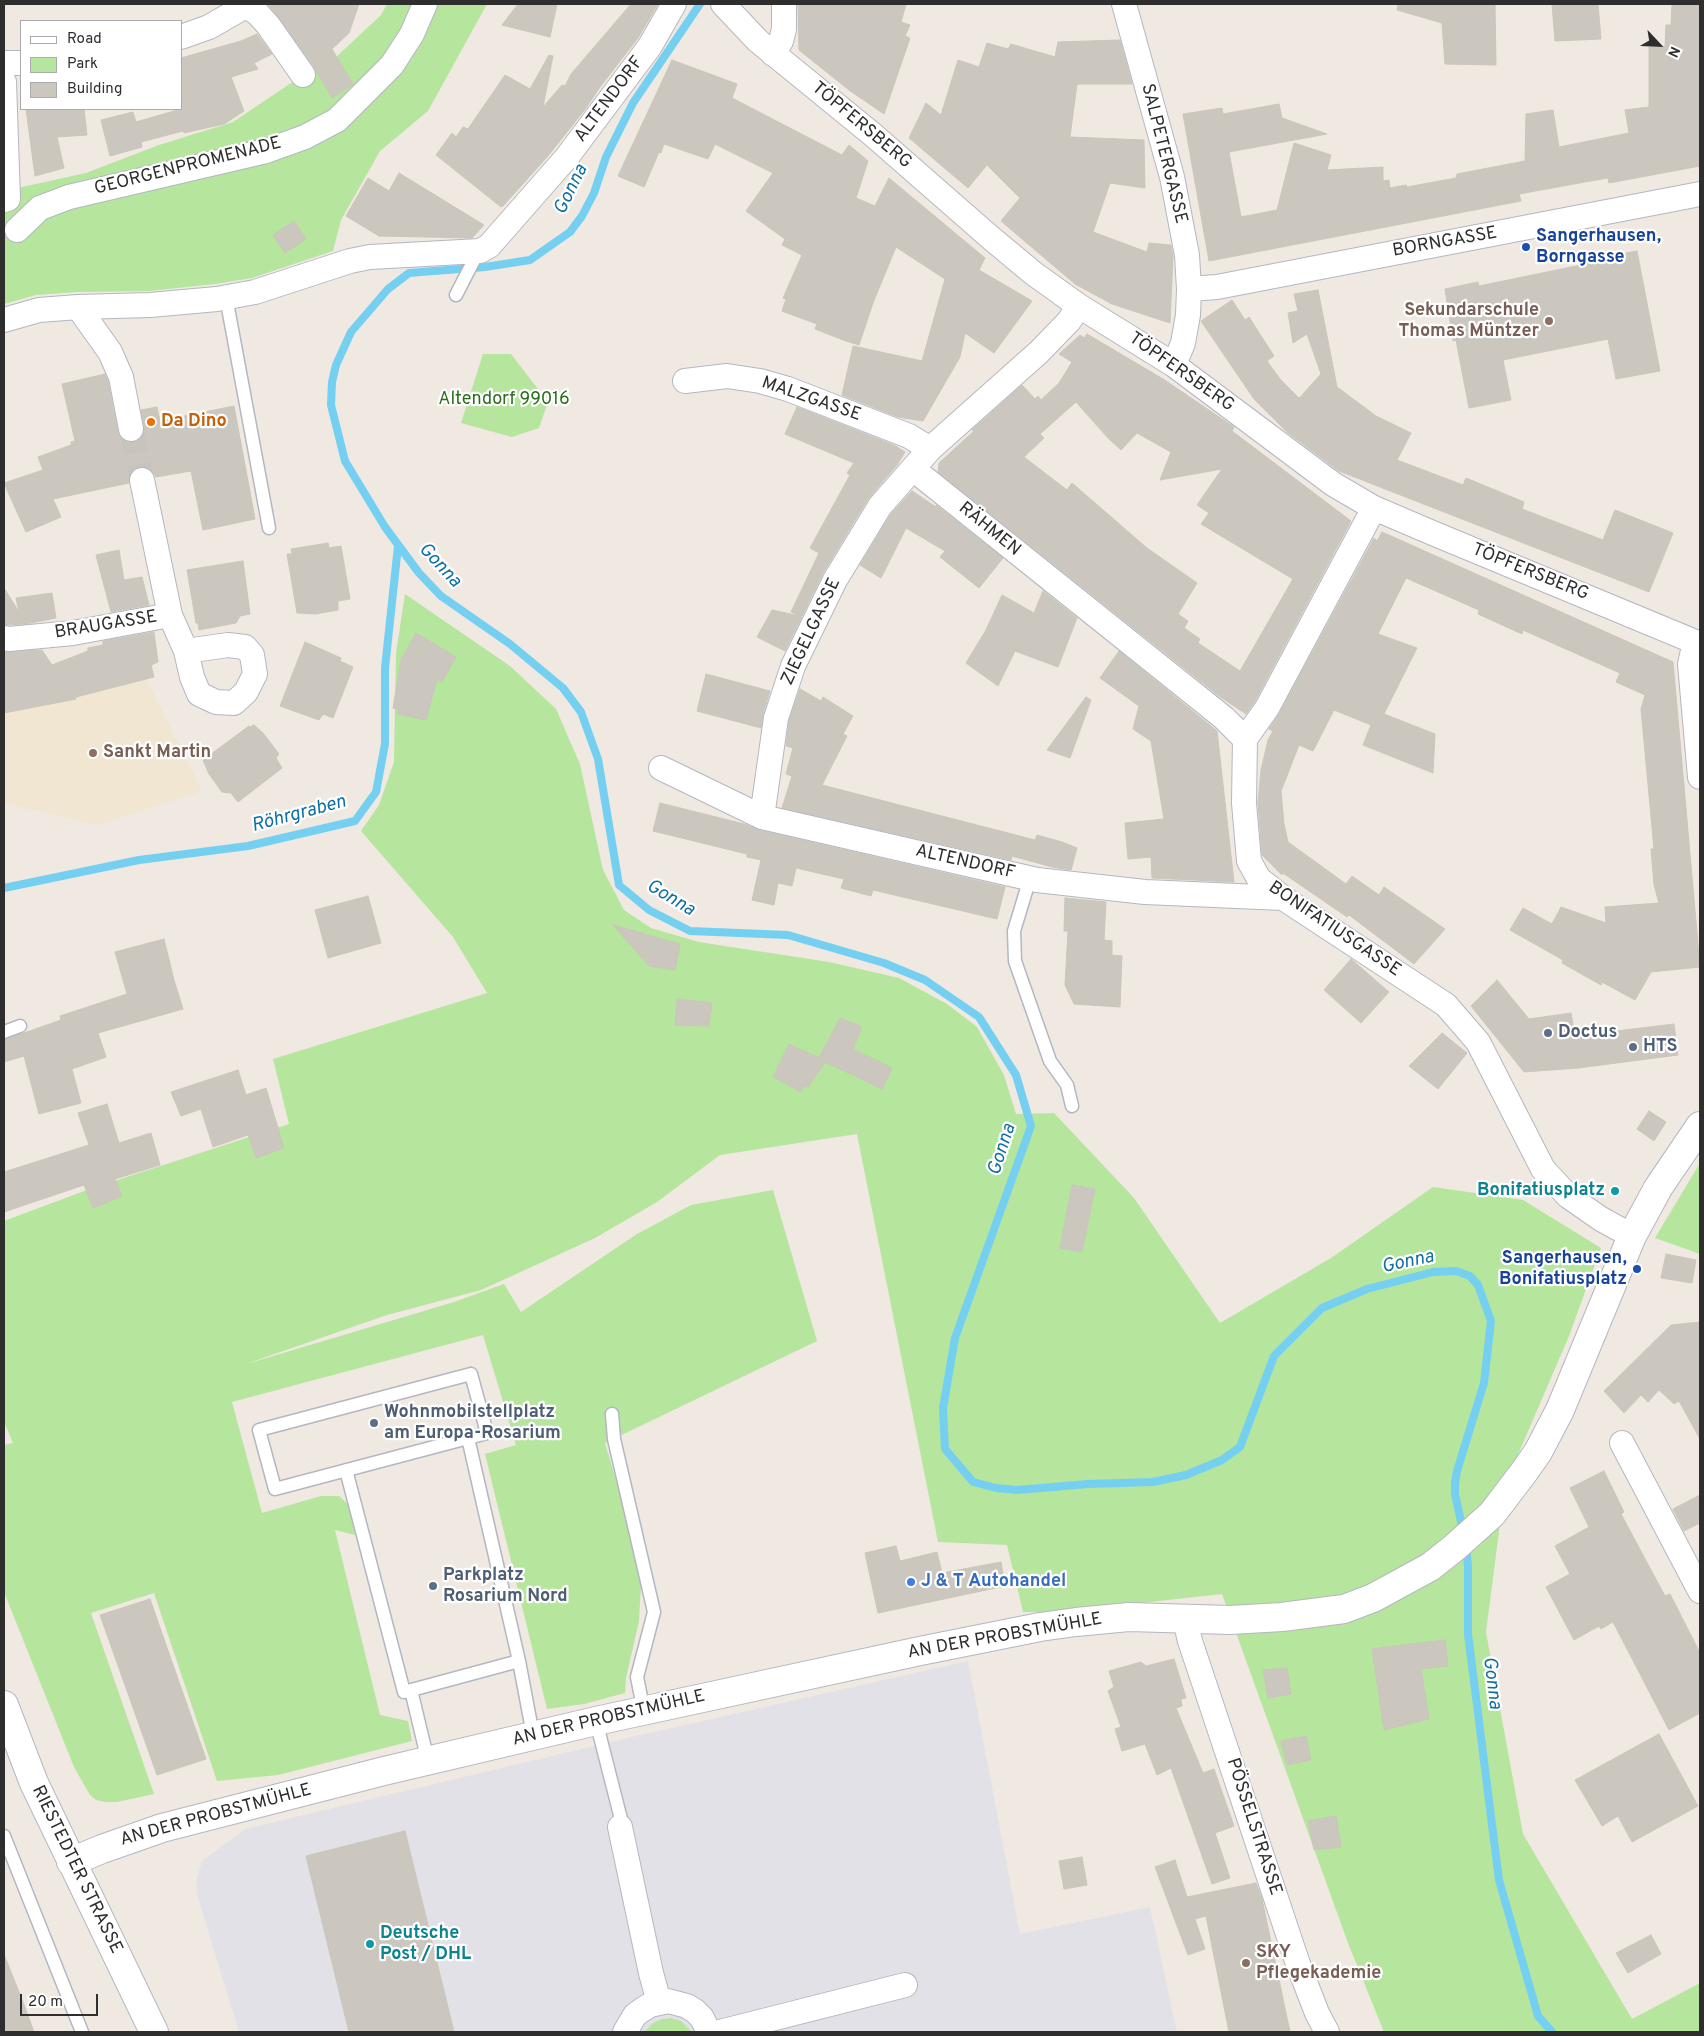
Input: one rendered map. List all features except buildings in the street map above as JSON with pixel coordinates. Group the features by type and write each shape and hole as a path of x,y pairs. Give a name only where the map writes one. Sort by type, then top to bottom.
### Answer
{"street":[{"path":"182,37 209,27 247,4 268,25 303,75"},
{"name":"GEORGENPROMENADE","path":"17,230 40,208 69,196 266,151 337,120 392,65 412,34 424,4"},
{"name":"ALTENDORF","path":"474,256 489,246 566,157 650,46 674,4"},
{"name":"TÖPFERSBERG","path":"723,4 773,54 872,134 1034,273 1079,306 1174,365 1312,470 1374,508 1698,643"},
{"path":"773,54 781,41 784,29 784,4"},
{"name":"SALPETERGASSE","path":"1124,4 1172,177 1187,255 1189,289 1186,328 1174,365"},
{"path":"4,63 20,63"},
{"path":"4,82 6,200"},
{"name":"BORNGASSE","path":"1189,289 1227,285 1700,194"},
{"path":"4,320 38,310 150,305 226,297 255,292 350,261 370,257 474,256"},
{"path":"913,469 930,449 1039,352 1070,321 1079,306"},
{"path":"78,307 110,352 121,377 131,429"},
{"name":"MALZGASSE","path":"685,381 727,376 779,386 878,423 909,436 930,449"},
{"name":"RÄHMEN","path":"913,469 1224,718 1246,739"},
{"name":"ZIEGELGASSE","path":"762,817 776,718 793,666 840,572 880,506 913,469"},
{"path":"142,480 170,615"},
{"path":"1246,739 1267,708 1374,508"},
{"name":"BRAUGASSE","path":"4,638 73,633 170,615 186,651"},
{"path":"1698,643 1690,664 1700,777"},
{"name":"BONIFATIUSGASSE","path":"1246,739 1244,803 1249,861 1259,879 1283,898 1446,1005 1478,1042 1543,1169 1568,1196 1601,1219 1632,1236"},
{"name":"ALTENDORF","path":"661,768 762,817 1030,878 1145,892 1283,898"},
{"name":"AN DER PROBSTMÜHLE","path":"72,1862 125,1840 162,1828 428,1761 533,1735 920,1650 1040,1627 1129,1617 1185,1619 1265,1618 1303,1615 1344,1609 1373,1598 1430,1567 1454,1548 1492,1514 1524,1472 1550,1430 1632,1236 1658,1188 1700,1126"},
{"path":"1622,1443 1700,1591"},
{"name":"PÖSSELSTRASSE","path":"1185,1619 1298,1964 1327,2032"},
{"name":"RIESTEDTER STRASSE","path":"4,1705 34,1783 154,2032"},
{"path":"620,1827 651,1973 659,2002"},
{"path":"720,2032 905,1985"},
{"path":"626,2032 635,2016 650,2005 668,2001 687,2006 702,2018 709,2032"}],"lane":[{"path":"456,295 474,256"},
{"path":"226,297 269,528"},
{"path":"1030,878 1014,931 1015,961 1050,1061 1066,1085 1072,1106"},
{"path":"4,1032 20,1026"},
{"path":"471,1374 486,1433 468,1438 275,1489 259,1430 471,1374"},
{"path":"612,1414 614,1439 654,1612 637,1677 641,1697"},
{"path":"468,1438 519,1661 533,1735"},
{"path":"346,1470 404,1692 519,1661"},
{"path":"411,1690 428,1761"},
{"path":"596,1721 620,1819 620,1827"},
{"path":"4,1836 82,2032"}],"shaded area":[{"name":"Sankt Martin","path":"146,679 202,791 97,825 4,803 4,714"},
{"path":"968,1661 1020,1934 1150,1907 1177,2032 239,2032 198,1898 196,1881 202,1861 245,1829 632,1737"}],"green space":[{"path":"387,4 487,4 428,111 380,151 341,220 333,251 252,278 215,284 149,291 77,292 36,295 4,304 4,191 86,173 159,145 233,122 303,75 333,60 381,15"},
{"name":"Altendorf 99016","path":"483,354 511,354 548,402 539,428 512,437 461,423"},
{"path":"405,594 510,666 556,709 580,764 603,870 624,910 651,928 699,942 829,962 899,978 947,1004 977,1027 1004,1075 1016,1114 1054,1113 1134,1198 1220,1323 1331,1258 1433,1187 1523,1200 1601,1248 1569,1336 1505,1485 1486,1632 1523,1834 1632,2019 1700,1983 1700,2032 1384,2032 1348,1943 1222,1594 1059,1612 1023,1612 1007,1545 938,1542 857,1134 720,1155 657,1202 595,1238 481,1290 387,1315 243,1365 454,1302 504,1284 521,1312 637,1234 691,1205 773,1190 817,1341 605,1443 625,1510 641,1585 639,1621 626,1678 625,1693 584,1704 547,1709 485,1454 516,1445 483,1335 232,1402 262,1513 321,1496 339,1496 348,1504 355,1535 335,1530 380,1715 408,1721 412,1741 278,1775 217,1781 154,1593 91,1613 154,1794 117,1802 96,1800 90,1795 74,1767 4,1592 4,1445 13,1443 4,1422 4,1221 87,1190 289,1124 273,1059 487,993 453,937 361,831 379,805 394,762 396,653"},
{"path":"1700,1163 1700,1254 1655,1238"},
{"path":"671,2018 681,2021 692,2032 644,2032 653,2023"}],"waterway":[{"name":"Gonna","path":"700,4 633,103 606,157 594,193 582,216 570,232 530,260 485,267 409,273 388,289 351,332 336,365 332,382 331,405 345,461 385,527 419,573 441,596 510,644 563,688 581,712 598,759 619,885 649,910 690,931 788,935 884,963 925,980 979,1017 1016,1075 1031,1126 955,1338 943,1408 945,1449 973,1482 996,1488 1017,1490 1088,1484 1153,1482 1186,1475 1222,1460 1240,1447 1274,1356 1322,1308 1367,1289 1433,1272 1456,1271 1470,1276 1478,1285 1491,1321 1484,1383 1455,1483 1455,1494 1463,1531"},
{"name":"Röhrgraben","path":"4,888 139,860 248,846 355,821 376,792 385,744 385,668 398,546"},
{"name":"Gonna","path":"1466,1545 1468,1566 1468,1634 1499,1880 1538,2016 1552,2032"}],"tunnel":[{"path":"131,429 142,480"}],"place":[{"name":"Sangerhausen, Borngasse","path":"1526,247"},
{"name":"Sekundarschule Thomas Müntzer","path":"1549,321"},
{"name":"Da Dino","path":"151,422"},
{"name":"Sankt Martin","path":"93,753"},
{"name":"Doctus","path":"1548,1033"},
{"name":"HTS","path":"1633,1047"},
{"name":"Bonifatiusplatz","path":"1615,1191"},
{"name":"Sangerhausen, Bonifatiusplatz","path":"1637,1269"},
{"name":"Wohnmobilstellplatz am Europa-Rosarium","path":"374,1423"},
{"name":"J & T Autohandel","path":"911,1582"},
{"name":"Parkplatz Rosarium Nord","path":"433,1586"},
{"name":"Deutsche Post / DHL","path":"370,1944"},
{"name":"SKY Pflegekademie","path":"1246,1963"}]}
